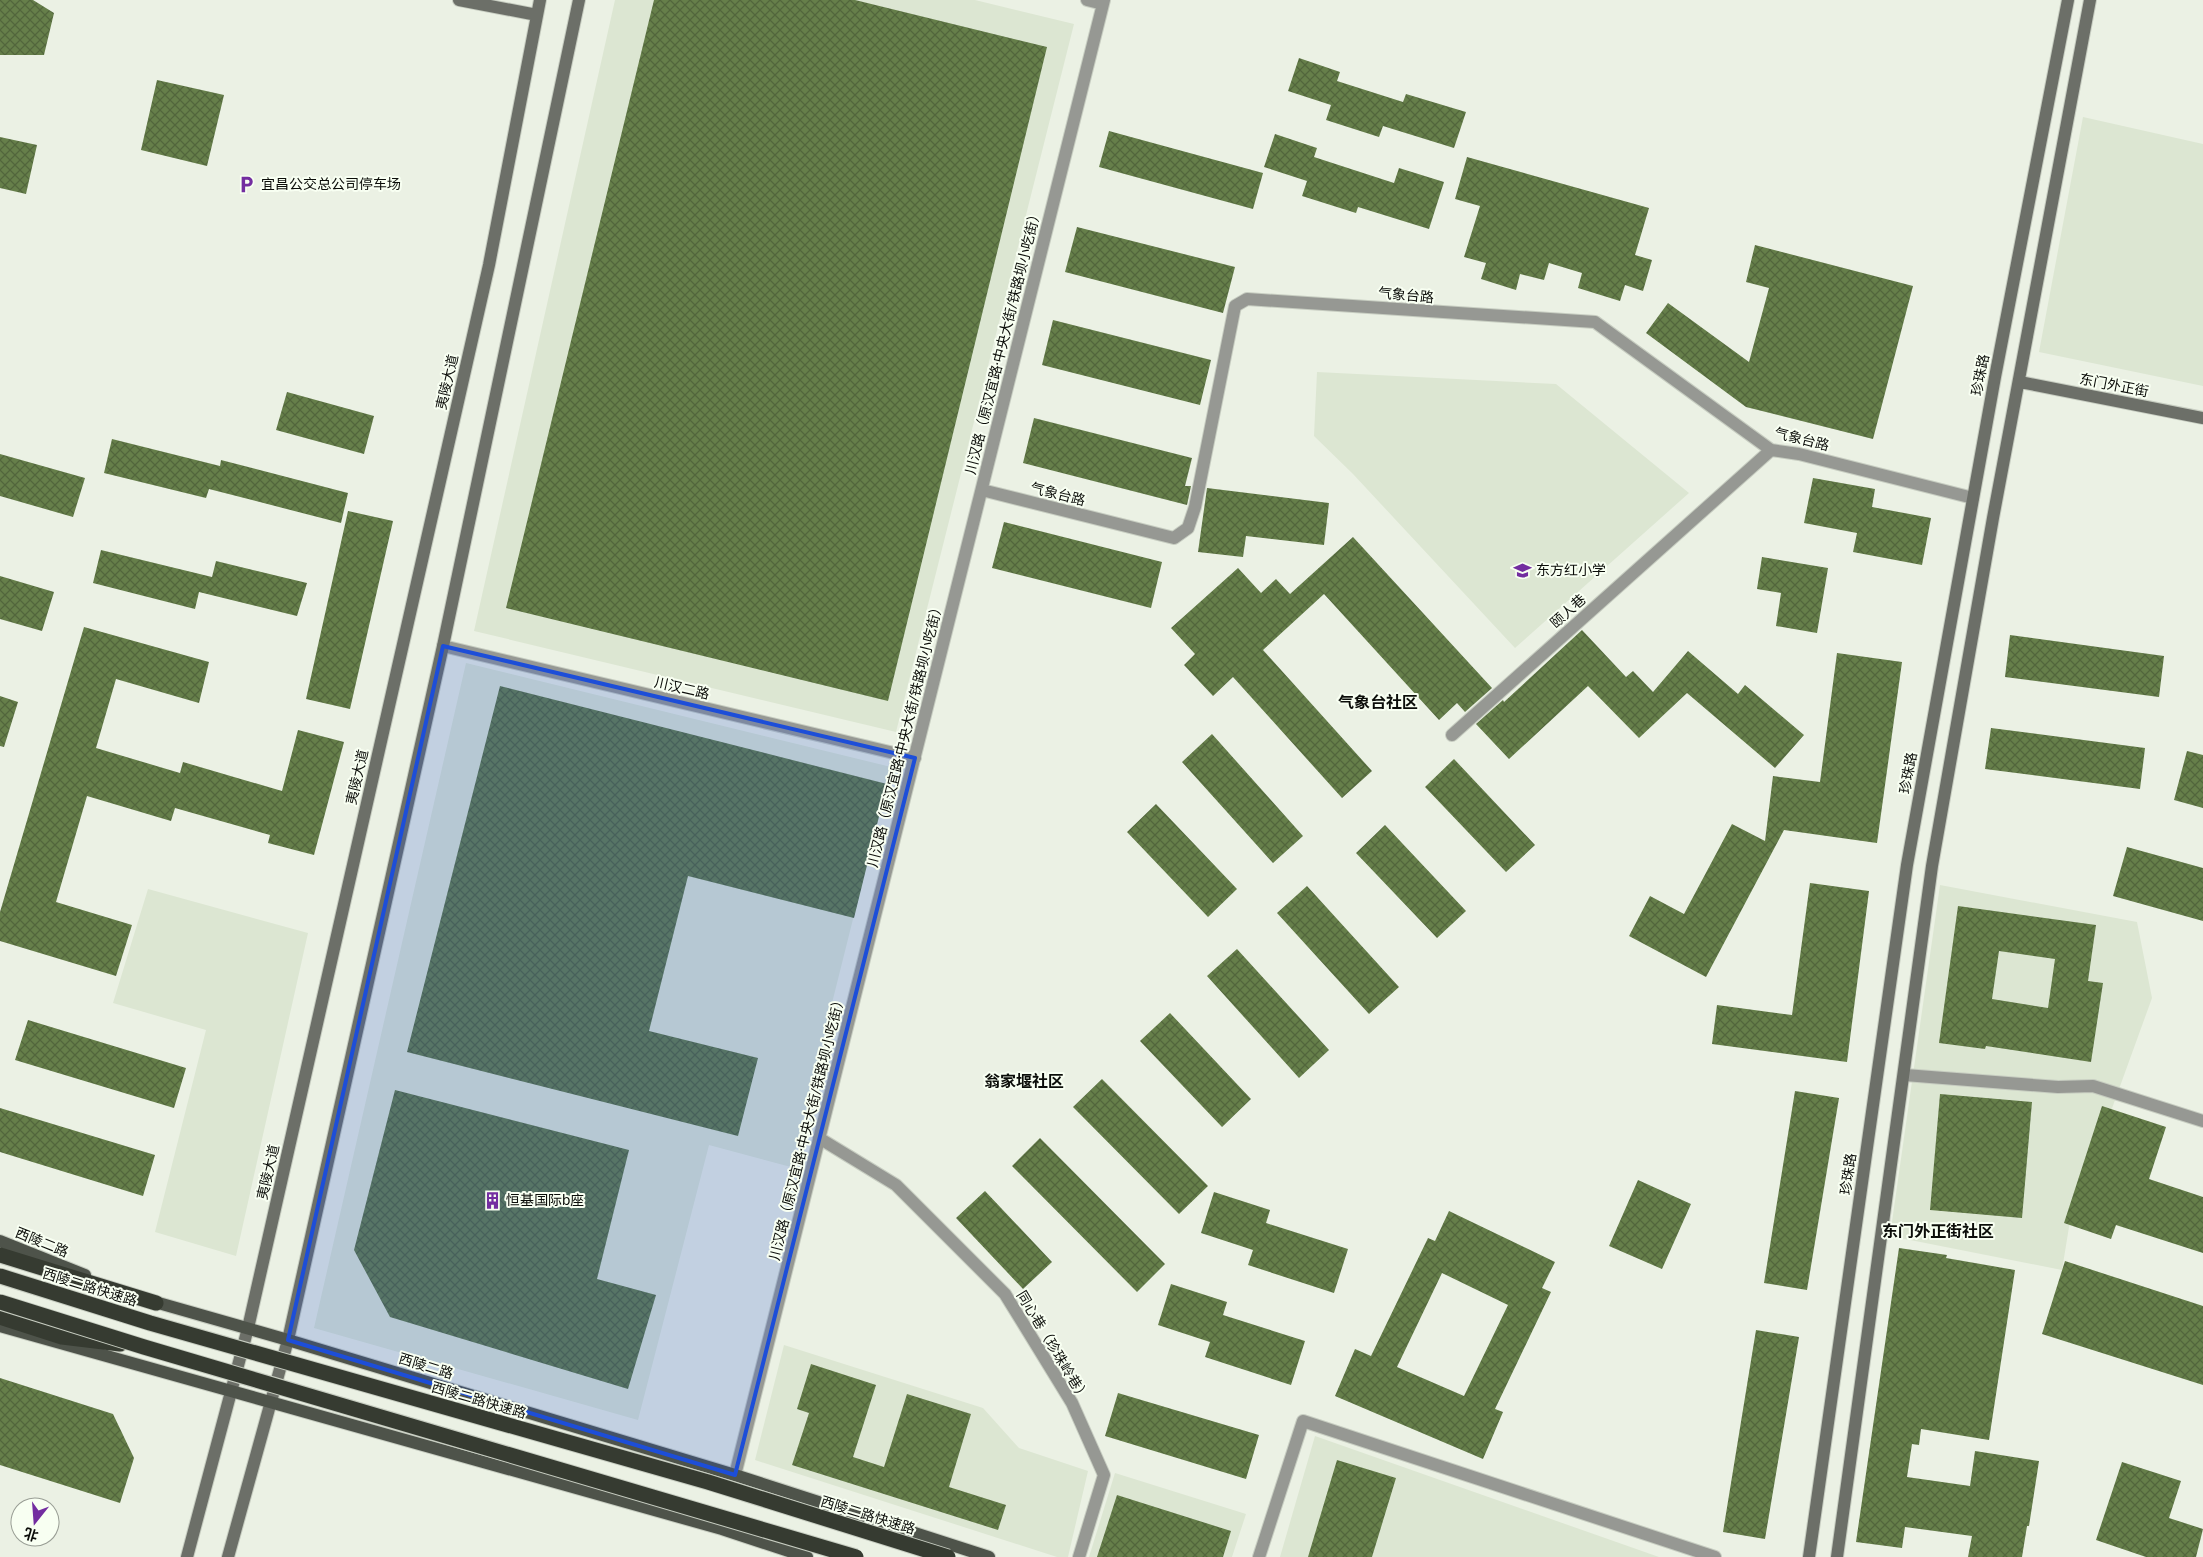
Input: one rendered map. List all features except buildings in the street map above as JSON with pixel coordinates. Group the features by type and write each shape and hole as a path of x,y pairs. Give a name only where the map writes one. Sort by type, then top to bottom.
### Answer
{"highway":[{"path":"0,1255 156,1303"},
{"name":"西陵二路快速路","path":"0,1276 159,1326 708,1482 948,1557"},
{"path":"0,1302 144,1347 856,1557"},
{"path":"0,1317 62,1337 144,1347"}],"main road":[{"path":"459,0 537,15"},
{"name":"夷陵大道","path":"187,1557 248,1328 489,265 540,0"},
{"path":"228,1557 288,1340 443,646 580,0"},
{"name":"珍珠路","path":"1809,1557 1907,865 1973,498 2068,0"},
{"path":"1837,1557 1905,1075 1932,866 1993,518 2020,382 2090,0"},
{"name":"东门外正街","path":"2020,382 2203,418"},
{"name":"西陵二路","path":"0,1241 156,1303 248,1328 735,1475 989,1557"},
{"path":"0,1326 712,1527 807,1557"}],"street":[{"path":"1087,0 1104,2"},
{"name":"川汉路（原汉宜路·中央大街/铁路坝小吃街）","path":"735,1475 1104,2"},
{"name":"气象台路","path":"982,490 1174,538 1188,528 1195,507 1235,306 1247,299 1595,322 1771,450 1798,454 1973,498"},
{"name":"颐人巷","path":"1452,735 1771,450"},
{"name":"川汉二路","path":"443,646 915,758"},
{"path":"1905,1075 2058,1087 2093,1086 2203,1121"},
{"name":"同心巷（珍珠岭巷）","path":"819,1138 896,1185 1005,1294 1072,1403 1104,1475 1079,1557"},
{"path":"1259,1557 1303,1421 1715,1557"}],"highlighted area":[{"path":"443,646 915,758 735,1475 288,1340"}],"shaded area":[{"path":"615,0 975,0 1074,24 896,732 474,631"},
{"path":"2083,117 2203,144 2203,386 2039,352"},
{"name":"东方红小学","path":"1317,372 1556,384 1689,493 1515,648 1353,474 1314,436"},
{"path":"466,663 891,767 791,1167 709,1145 638,1420 314,1328"},
{"path":"1940,885 2137,922 2152,998 2069,1227 2062,1270 1890,1236"},
{"path":"148,889 308,933 236,1256 155,1232 206,1030 113,1003"},
{"path":"784,1345 983,1408 1019,1448 1088,1471 1068,1557 1057,1557 755,1460"},
{"path":"1315,1436 1659,1557 1280,1557"},
{"path":"1115,1473 1246,1514 1232,1557 1089,1557"}],"place":[{"name":"宜昌公交总公司停车场","path":"247,184"},
{"name":"东方红小学","path":"1522,570"},
{"name":"恒基国际b座","path":"492,1200"}],"district":[{"name":"气象台社区","path":"1378,702"},
{"name":"翁家堰社区","path":"1024,1081"},
{"name":"东门外正街社区","path":"1938,1231"}]}
